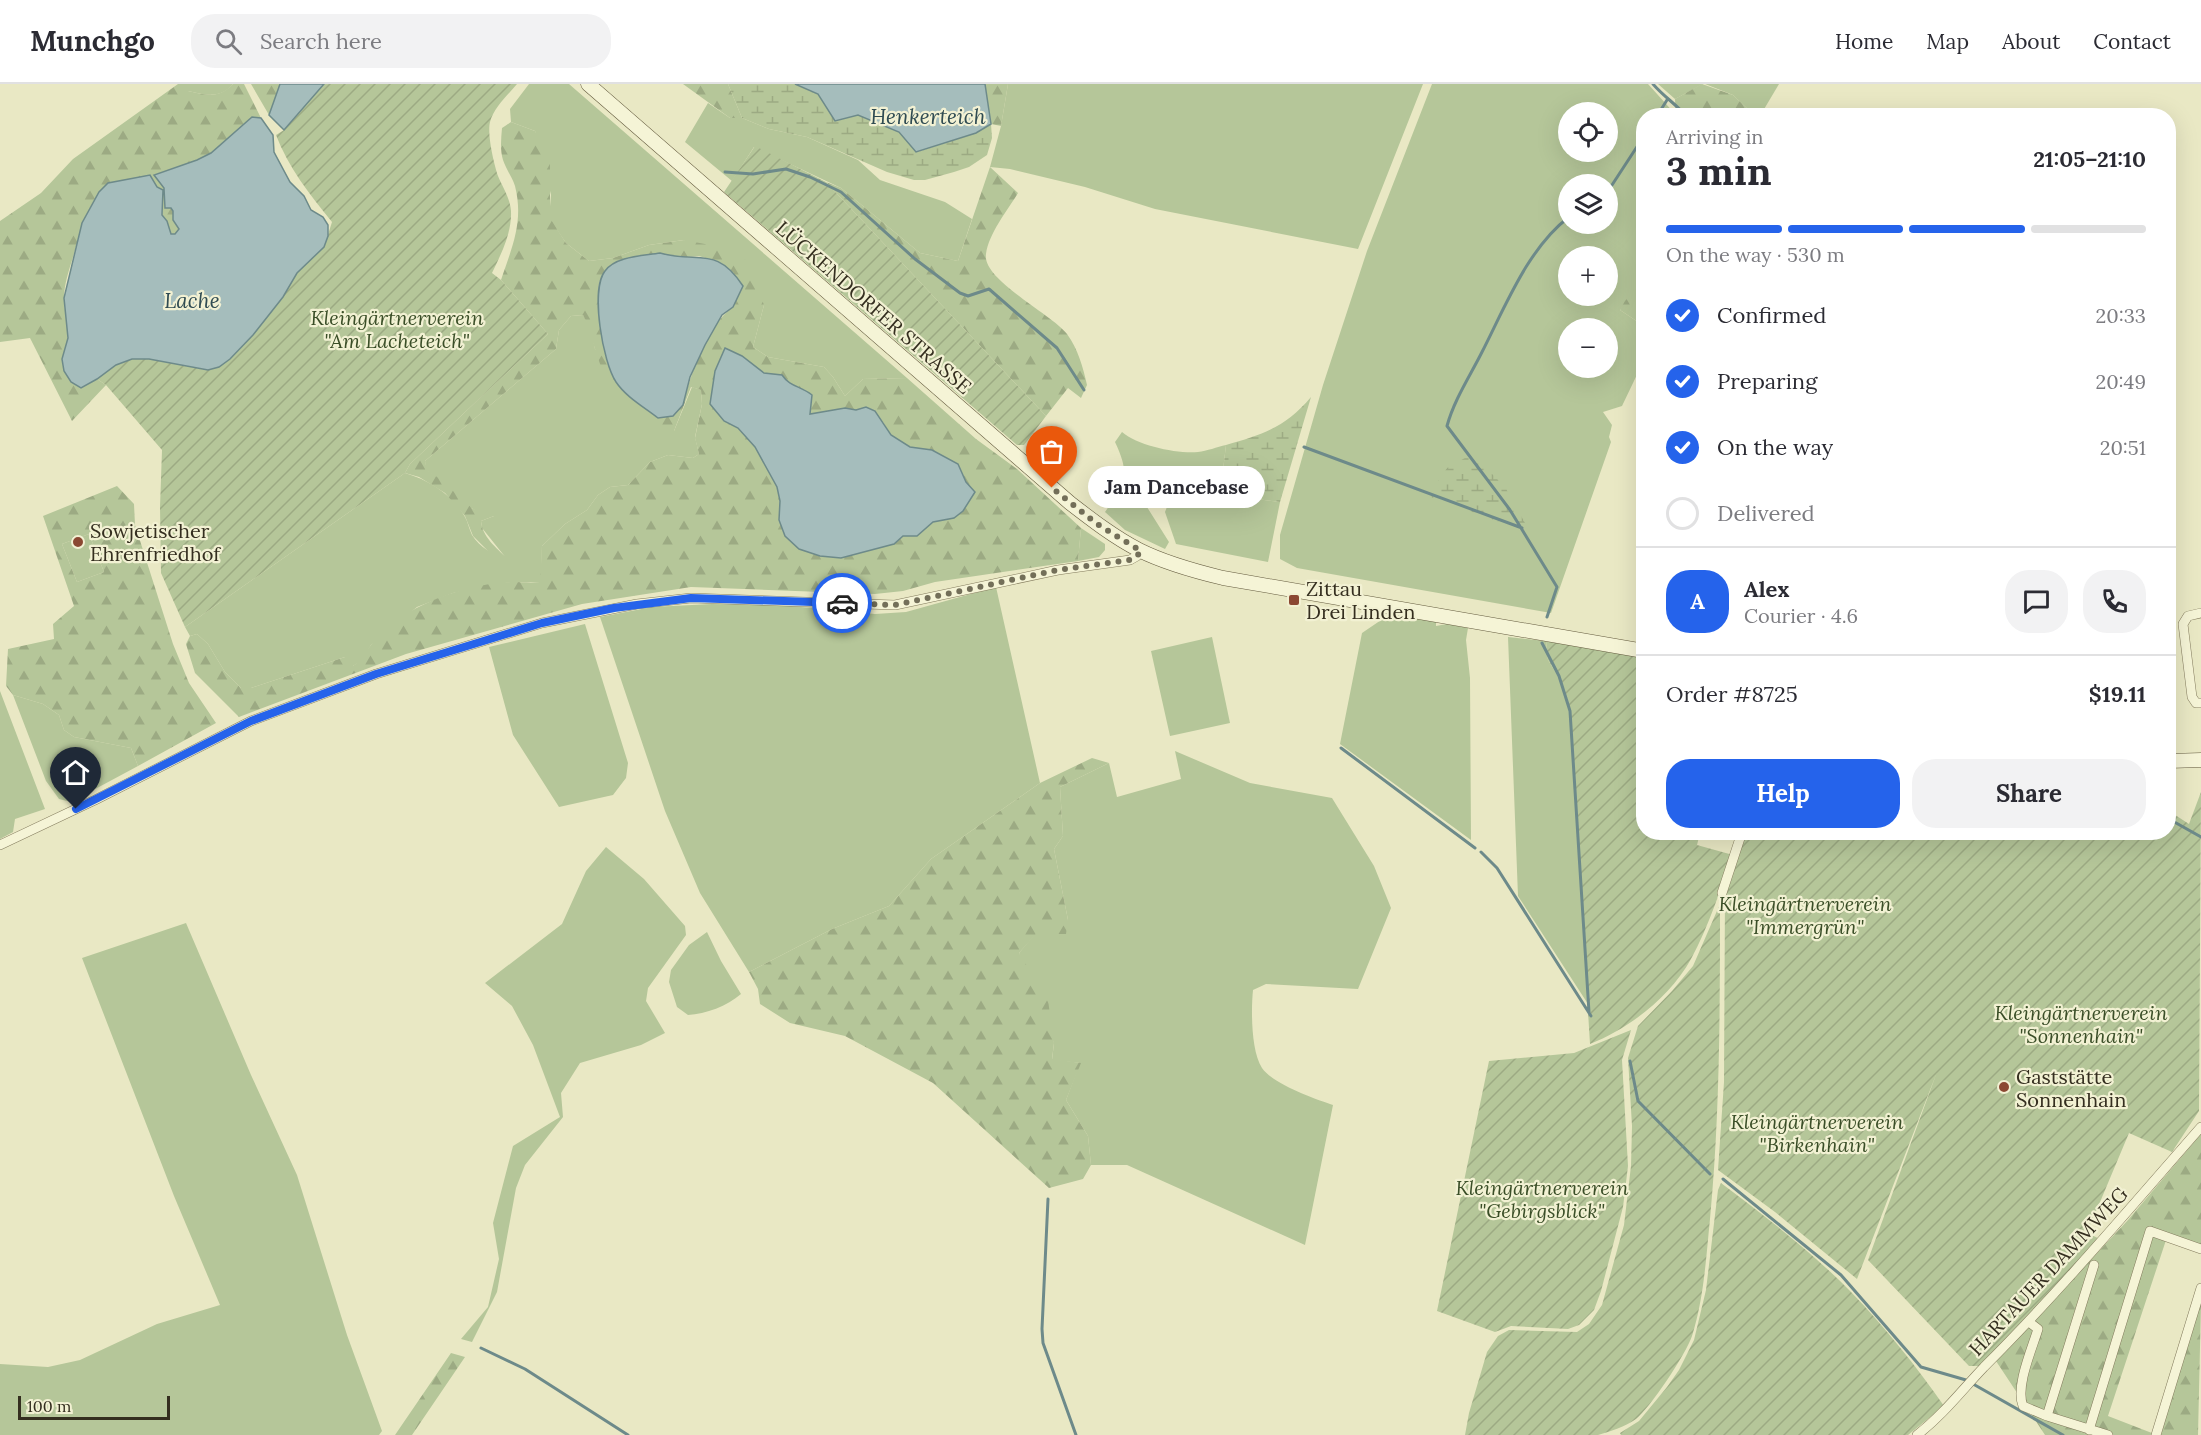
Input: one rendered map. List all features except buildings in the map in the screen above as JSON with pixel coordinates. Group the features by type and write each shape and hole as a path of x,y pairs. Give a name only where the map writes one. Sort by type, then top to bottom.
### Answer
{"main road":[{"name":"LÜCKENDORFER STRASSE","path":"588,84 1070,503 1117,537 1141,551 1192,571 1223,578 1636,650"},
{"path":"2176,761 2201,760"}],"street":[{"path":"0,845 95,800 228,731 267,715 406,664 542,623 591,612 691,598 895,605 1058,570 1130,560 1141,551"},
{"path":"2201,613 2188,616 2183,624 2192,697 2196,703 2201,703"},
{"path":"1722,893 1739,840"},
{"name":"HARTAUER DAMMWEG","path":"1917,1435 1947,1408 2030,1322 2201,1127"},
{"path":"2089,1430 2150,1231 2201,1249"},
{"path":"2048,1416 2094,1265"},
{"path":"2156,1435 2201,1288"},
{"path":"2030,1322 2038,1329 2020,1388 2020,1399 2023,1406 2108,1435"}],"green space":[{"path":"178,84 188,84 188,91 212,95 228,89 233,84 244,84 261,118 252,117 211,153 198,160 155,175 164,188 165,208 171,208 173,211 173,220 179,229 175,235 171,235 167,221 162,215 163,208 108,183 95,200 82,227 64,293 68,335 63,364 67,375 81,387 97,379 106,385 72,421 30,338 0,342 0,221 41,193 73,159"},
{"path":"188,84 233,84 223,92 212,95 188,91"},
{"path":"251,84 280,84 269,115"},
{"name":"Kleingärtnerverein \"Am Lacheteich\"","path":"324,84 517,84 498,106 490,122 489,134 493,157 511,211 508,235 492,273 501,280 548,334 410,464 405,473 185,627 161,573 162,450 106,385 97,379 116,365 132,359 149,359 207,370 219,367 253,335 283,297 297,273 324,247 332,222 293,169 276,135 284,130"},
{"path":"529,84 569,84 907,378 863,379 845,396 824,367 768,357 753,347 764,305 684,240 649,245 613,258 589,261 566,243 549,218 551,195 535,131 511,122 510,109"},
{"path":"683,84 728,84 742,118 730,118"},
{"path":"728,84 795,84 818,94 835,121 858,115 899,132 917,152 976,133 991,124 992,138 987,155 969,167 925,180 914,180 887,172 807,137 769,129 742,118"},
{"path":"985,84 1008,84 1001,126 991,124"},
{"path":"1008,84 1423,84 1358,249 1155,209 1085,187 1010,169 990,167 1001,126"},
{"path":"1432,84 1648,84 1670,108 1636,108 1636,290 1620,310 1636,321 1636,377 1622,406 1603,412 1612,425 1609,437 1611,442 1551,613 1297,568 1280,559 1280,535 1323,385 1367,251"},
{"path":"1658,84 1703,84 1675,99"},
{"path":"1702,84 1733,95 1747,108 1676,108 1675,99"},
{"path":"1705,84 1779,84 1765,108 1747,108 1733,95"},
{"path":"708,103 730,118 742,118 769,129 807,137 858,160 880,180 945,202 972,219 958,261 920,253 841,188 754,147 732,181 685,142"},
{"path":"511,122 535,131 550,162 550,218 566,243 589,261 613,258 649,245 684,240 736,250 749,264 764,305 753,347 768,357 824,367 845,396 863,379 907,378 976,439 1017,469 1081,528 1078,561 935,582 903,591 875,594 691,587 582,604 406,654 239,717 195,673 186,644 190,636 197,634 208,644 225,672 241,688 251,688 345,657 352,658 348,665 353,666 391,625 432,601 464,589 497,583 540,582 542,546 565,524 587,510 598,495 610,487 628,485 650,462 668,455 693,458 699,454 695,438 702,404 701,390 691,387 674,431 667,434 640,419 620,401 606,378 583,315 571,316 559,330 556,349 425,461 427,470 473,509 495,511 494,516 481,521 482,526 490,541 507,558 502,559 491,554 473,536 465,516 445,493 419,477 405,473 410,464 548,334 501,280 516,234 518,211 515,186 502,156 502,128","holes":["699,256 721,263 734,273 733,307 723,315 707,338 695,365 683,405 658,418 620,388 608,367 598,302 599,283 605,271","725,348 742,356 764,373 782,375 788,383 805,390 810,414 845,408 856,410 883,422 891,435 910,447 932,450 957,464 966,482 975,492 963,511 954,518 933,522 917,536 903,536 894,544 779,520 780,501 777,487 755,447 738,428 724,421"]},
{"path":"755,146 826,182 1046,416 1024,445 1017,445 724,192"},
{"path":"990,167 1018,193 991,238 986,254 988,264 995,275 1006,285 1067,334 1080,358 1087,385 1081,398 1068,388 1046,416 826,182 841,188 920,253 958,261"},
{"path":"1636,289 1636,321 1620,310"},
{"path":"583,315 591,329 595,349 674,431 692,387 701,390 702,404 695,437 699,454 693,458 668,455 650,462 628,485 610,487 598,495 587,510 565,524 542,546 541,582 512,582 485,586 453,593 417,607 371,645 361,661 353,666 347,666 345,657 251,688 241,688 225,672 208,644 197,634 190,636 185,627 405,473 431,484 447,495 460,509 472,535 479,544 506,558 482,528 481,521 494,516 465,505 426,470 425,461 556,349 559,330 571,316"},
{"path":"1311,397 1280,502 1241,497 1221,487 1226,445 1251,438 1283,423"},
{"path":"1122,432 1148,445 1180,452 1205,451 1226,445 1221,487 1241,497 1280,502 1268,562 1176,544 1165,512 1170,499 1155,496 1151,488 1137,481 1135,488 1169,542 1165,549 1125,530 1105,512 1117,494 1123,479 1123,463 1115,442"},
{"path":"1472,454 1505,487 1525,523 1519,529 1428,496 1447,468"},
{"path":"117,486 134,504 135,525 173,644 189,683 216,723 138,766 131,748 74,737 64,730 59,715 43,704 13,695 6,686 8,649 54,639 53,624 74,606 43,516","holes":["89,534 104,572 77,582 62,544"]},
{"path":"1081,528 1105,544 1105,550 1099,557 1078,561"},
{"path":"89,534 104,572 77,582 62,544"},
{"path":"996,587 1040,783 931,859 889,906 832,929 749,972 700,893 665,811 600,617 652,607 712,604 780,605 875,614 906,612"},
{"path":"1390,614 1436,622 1436,626 1447,624 1468,628 1466,640 1470,678 1471,840 1340,744 1362,633"},
{"path":"585,624 628,763 626,778 613,795 559,807 513,735 489,647"},
{"path":"1212,637 1230,723 1170,736 1151,651"},
{"path":"1508,637 1546,641 1548,660 1561,681 1569,705 1588,1004 1518,896"},
{"path":"1546,641 1636,655 1636,840 1698,840 1697,845 1733,855 1703,934 1682,973 1648,1010 1620,1029 1590,1044 1569,705 1561,681 1548,660"},
{"path":"0,691 45,809 15,819 13,832 0,839"},
{"path":"13,695 43,704 59,715 64,730 74,737 131,748 138,766 71,802 59,799 46,781"},
{"path":"1175,751 1250,783 1332,798 1374,866 1391,908 1358,989 1266,984 1253,990 1254,1041 1258,1061 1262,1068 1275,1080 1333,1105 1305,1245 1127,1165 1091,1165 1088,1136 1066,1100 1080,1063 1052,1060 1054,1043 1019,953 1035,934 1046,933 1068,920 1054,849 1063,836 1060,787 1109,763 1117,797 1181,779"},
{"path":"1092,758 1109,763 1060,787 1063,836 1054,849 1068,920 1066,934 1036,934 1019,953 1048,1000 1054,1043 1052,1059 1081,1063 1066,1100 1088,1136 1091,1165 1083,1179 1049,1188 933,1083 845,1036 790,1023 760,1004 758,989 749,972 832,929 889,906 931,859 1040,783"},
{"path":"2201,792 2199,1111 2172,1152 2129,1133 2087,1233 2100,1239 1980,1366 1969,1366 1868,1260 1937,1072 1857,1279 1775,1212 1718,1170 1724,1082 1725,893 1743,840 2176,840 2176,816 2189,824"},
{"path":"606,847 644,879 685,926 686,935 648,988 646,1001 665,1033 641,1045 580,1063 561,1093 563,1117 525,1165 516,1188 497,1292 472,1342 461,1339 488,1307 499,1259 493,1223 513,1146 560,1117 533,1045 512,1006 485,983 562,924 586,871"},
{"path":"1720,904 1716,1140 1706,1263 1692,1336 1675,1367 1650,1404 1636,1419 1618,1428 1598,1435 1465,1435 1487,1352 1498,1336 1509,1330 1577,1332 1589,1324 1602,1305 1624,1225 1631,1166 1632,1126 1628,1058 1638,1026 1693,966"},
{"path":"186,923 297,1175 347,1335 382,1431 379,1435 0,1435 0,1364 48,1367 80,1360 157,1324 220,1305 174,1196 82,958"},
{"path":"707,932 741,994 716,1009 688,1015 677,1007 669,982 671,970 689,945"},
{"name":"Kleingärtnerverein \"Gebirgsblick\"","path":"1631,1030 1622,1060 1628,1166 1623,1207 1594,1310 1579,1325 1568,1329 1511,1326 1495,1332 1437,1311 1489,1061 1574,1053"},
{"path":"2201,1134 2201,1246 2168,1234 2108,1416 2157,1435 2045,1435 1996,1361 2128,1220"},
{"path":"1721,1183 1804,1248 1851,1292 1900,1347 1944,1406 1908,1435 1621,1435 1620,1433 1639,1421 1667,1387 1679,1370 1694,1340 1706,1290 1718,1190"},
{"path":"2201,1303 2198,1435 2160,1435"},
{"path":"451,1353 465,1357 412,1435 395,1435"}],"water":[{"path":"280,84 324,84 284,130 269,115"},
{"name":"Henkerteich","path":"795,84 985,84 991,124 976,133 916,152 899,132 858,115 835,121 818,94"},
{"name":"Lache","path":"252,117 261,118 273,135 274,152 290,182 304,196 311,210 323,217 328,225 328,236 324,247 297,273 283,297 253,335 219,367 208,370 149,359 132,359 116,365 81,388 71,382 64,371 62,359 68,338 64,298 82,223 99,192 108,183 150,175 157,187 163,190 162,215 167,221 171,234 175,234 179,229 173,220 173,211 171,208 165,208 164,188 154,175 211,153"},
{"path":"660,253 715,260 733,273 743,286 733,307 722,315 705,345 690,377 683,405 673,416 658,418 625,392 611,373 603,344 598,309 601,280 610,266 630,258"},
{"path":"725,348 742,356 764,373 782,375 789,382 812,395 810,414 866,407 875,411 891,435 910,447 932,450 958,464 966,482 975,492 963,511 954,518 933,522 917,536 903,536 894,544 841,558 820,556 799,549 785,536 779,520 780,501 777,487 755,447 738,428 724,421 710,404 715,371"}],"waterway":[{"path":"1653,84 1678,108"},
{"path":"1662,108 1667,100"},
{"path":"1618,176 1636,148"},
{"path":"725,172 753,174 786,169 810,177 841,192 915,259 960,293 968,296 989,289 1057,348 1084,390"},
{"path":"1547,617 1557,587 1510,510 1447,426 1458,397 1519,279 1541,245 1558,227"},
{"path":"1304,447 1522,528"},
{"path":"1542,643 1559,676 1570,711 1589,1012"},
{"path":"1341,748 1475,848"},
{"path":"2176,823 2201,837"},
{"path":"1481,852 1497,868 1591,1016"},
{"path":"1630,1061 1638,1101 1710,1174"},
{"path":"1723,1179 1841,1275 1921,1367 1966,1380 2063,1435"},
{"path":"1048,1199 1043,1343 1076,1435"},
{"path":"481,1348 525,1369 628,1435"}],"way so far":[{"path":"842,603 895,605 1058,570 1130,560 1141,551 1097,524 1052,488"}],"place":[{"name":"Jam Dancebase","path":"1052,488"},
{"name":"Sowjetischer Ehrenfriedhof","path":"78,542"},
{"name":"Zittau Drei Linden","path":"1294,600"},
{"name":"Gaststätte Sonnenhain","path":"2004,1087"}],"route":[{"path":"76,809 251,721 376,674 542,623 614,608 691,598 842,603"}],"park label":[{"name":"Kleingärtnerverein \"Immergrün\"","path":"1805,914"},
{"name":"Kleingärtnerverein \"Sonnenhain\"","path":"2081,1024"},
{"name":"Kleingärtnerverein \"Birkenhain\"","path":"1817,1132"}]}
